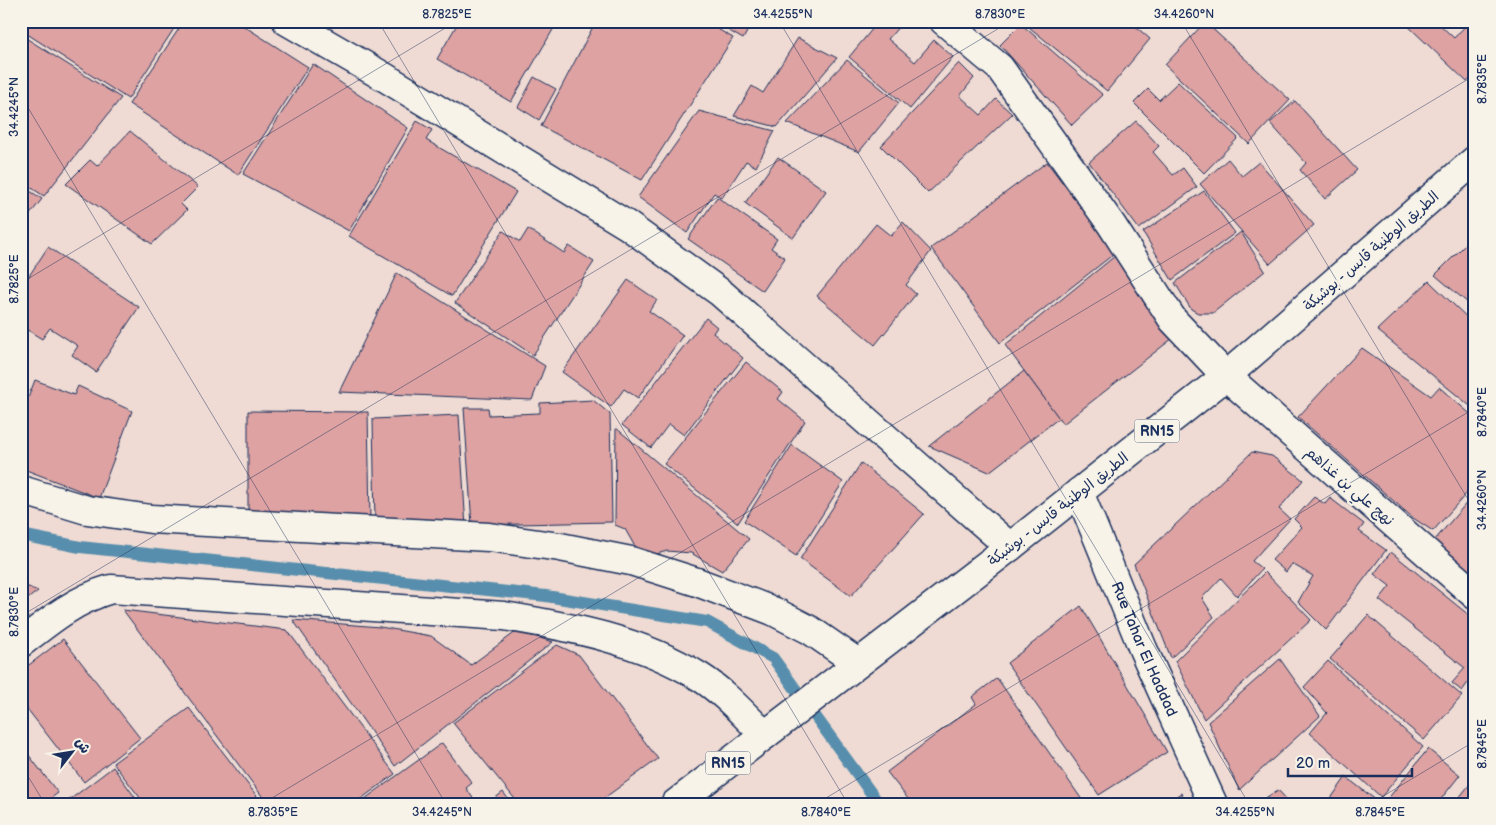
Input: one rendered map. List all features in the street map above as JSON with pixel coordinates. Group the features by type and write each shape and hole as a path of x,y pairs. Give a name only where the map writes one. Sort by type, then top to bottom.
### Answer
{"street":[{"path":"287,21 386,78 627,225 721,293 1010,546"},
{"name":"نهج علي بن غذاهم","path":"944,21 1000,68 1111,224 1173,320 1226,376 1475,595"},
{"name":"الطريق الوطنية قابس - بوشبكة","path":"675,804 1010,546 1226,376 1475,160"},
{"path":"21,490 87,510 152,519 489,538 560,547 630,561 697,582 773,611 810,630 858,663"},
{"name":"Rue Tahar El Haddad","path":"1079,492 1143,649 1213,804"},
{"path":"21,643 45,624 89,596 111,589 504,616 551,624 638,647 700,677 774,729"}],"building":[{"path":"21,21 179,21 128,99 21,30"},
{"path":"184,21 236,21 308,67 238,175 129,104"},
{"path":"459,21 558,21 511,102 437,59"},
{"path":"596,21 704,21 733,38 642,180 541,126"},
{"path":"712,21 753,21 743,39"},
{"path":"879,21 902,23 888,39 915,62 934,40 953,57 910,109 849,57"},
{"path":"1034,21 1136,21 1134,25 1150,39 1107,91 1029,27"},
{"path":"1409,21 1436,21 1454,38 1470,21 1475,21 1475,74 1467,82 1406,24"},
{"path":"1205,22 1290,100 1249,144 1165,65"},
{"path":"1021,24 1103,95 1072,125 1000,45"},
{"path":"21,35 121,98 44,196 21,181"},
{"path":"798,38 837,58 777,127 734,116 752,86 763,93"},
{"path":"847,60 899,103 859,152 787,123"},
{"path":"959,63 974,78 960,96 981,115 996,99 1012,114 928,193 881,146"},
{"path":"313,64 408,128 349,231 243,174"},
{"path":"534,77 556,89 539,120 518,107"},
{"path":"1178,82 1238,138 1204,173 1134,103 1148,89 1159,100"},
{"path":"1295,101 1357,170 1325,199 1300,170 1306,163 1270,123"},
{"path":"699,111 775,131 756,167 746,161 722,198 714,193 687,233 638,197"},
{"path":"417,121 432,130 426,140 516,192 452,296 349,236"},
{"path":"1136,121 1159,146 1153,152 1173,175 1183,168 1197,187 1139,229 1089,162"},
{"path":"130,131 198,187 181,204 187,210 152,244 66,184 90,160 97,166"},
{"path":"778,157 826,191 793,238 745,203"},
{"path":"1228,159 1242,176 1259,162 1314,225 1270,264 1200,184"},
{"path":"1047,162 1115,253 1000,343 931,248"},
{"path":"21,185 42,199 21,226"},
{"path":"1204,191 1235,233 1172,280 1143,232"},
{"path":"717,197 777,239 771,248 785,258 763,291 688,239"},
{"path":"903,222 931,251 906,285 916,294 875,345 817,296 876,224 891,236"},
{"path":"528,229 564,253 569,246 594,262 533,355 455,303 503,231 520,242"},
{"path":"1241,232 1265,271 1213,313 1198,313 1191,309 1175,283"},
{"path":"1475,235 1475,309 1435,275"},
{"path":"48,247 139,307 96,372 72,355 78,346 50,328 42,339 21,326 21,279 25,282"},
{"path":"1115,256 1173,338 1063,424 1005,345"},
{"path":"397,273 545,366 532,400 339,392"},
{"path":"628,280 657,300 649,311 683,335 638,398 624,389 611,407 562,372"},
{"path":"1429,281 1475,325 1475,410 1377,330"},
{"path":"706,318 717,327 713,333 743,358 684,435 669,424 651,448 622,425"},
{"path":"1362,348 1431,396 1439,387 1475,418 1475,484 1433,531 1413,518 1298,417"},
{"path":"746,362 783,392 778,399 805,421 738,523 664,464"},
{"path":"1024,371 1059,418 989,472 929,446"},
{"path":"35,380 74,395 78,386 132,411 99,498 21,468 21,416"},
{"path":"593,400 610,414 612,522 472,525 464,408 488,408 489,415 540,413 540,403"},
{"path":"248,411 368,412 370,519 248,515"},
{"path":"459,415 466,528 375,524 373,419"},
{"path":"616,428 749,539 722,571 691,553 667,551 650,556 634,545 625,529 615,525"},
{"path":"792,445 843,482 796,556 744,521"},
{"path":"1252,452 1272,456 1303,480 1279,509 1290,519 1252,561 1262,569 1237,596 1221,578 1202,598 1214,617 1171,658 1134,564"},
{"path":"861,463 924,514 851,596 800,559"},
{"path":"1475,493 1475,577 1434,541"},
{"path":"1314,497 1325,504 1330,498 1364,524 1359,531 1386,550 1326,630 1298,602 1313,576 1292,564 1286,572 1272,560 1302,527 1294,519"},
{"path":"1391,552 1475,620 1475,673 1462,691 1452,683 1465,668 1379,600 1390,586 1374,574"},
{"path":"1265,572 1311,620 1204,719 1175,661"},
{"path":"21,584 38,591 21,604"},
{"path":"1081,606 1167,752 1099,795 1007,663"},
{"path":"123,610 287,630 395,774 354,804 268,804"},
{"path":"1368,615 1462,696 1424,740 1330,659"},
{"path":"293,620 380,627 431,636 471,665 517,631 553,642 395,766"},
{"path":"63,639 140,738 84,782 21,701 21,671"},
{"path":"557,645 579,655 658,759 596,804 519,804 453,723"},
{"path":"1280,659 1320,716 1239,790 1208,722"},
{"path":"1328,661 1423,747 1381,797 1310,733 1327,713 1304,687"},
{"path":"997,678 1085,804 912,804 887,772 976,704 972,697"},
{"path":"189,708 263,804 145,804 113,763"},
{"path":"442,743 472,783 466,788 477,804 358,804"},
{"path":"21,745 58,793 43,804 21,804"},
{"path":"1428,749 1460,775 1437,804 1389,804 1386,801"},
{"path":"113,767 140,804 64,804"},
{"path":"1346,777 1381,804 1327,804"},
{"path":"1470,784 1475,788 1475,804 1454,804"},
{"path":"1278,790 1291,804 1256,804"},
{"path":"503,792 512,804 498,804 494,799"},
{"path":"1181,793 1186,804 1164,804"}],"waterway":[{"path":"21,535 80,547 546,596 707,622 773,658 879,804"}]}
